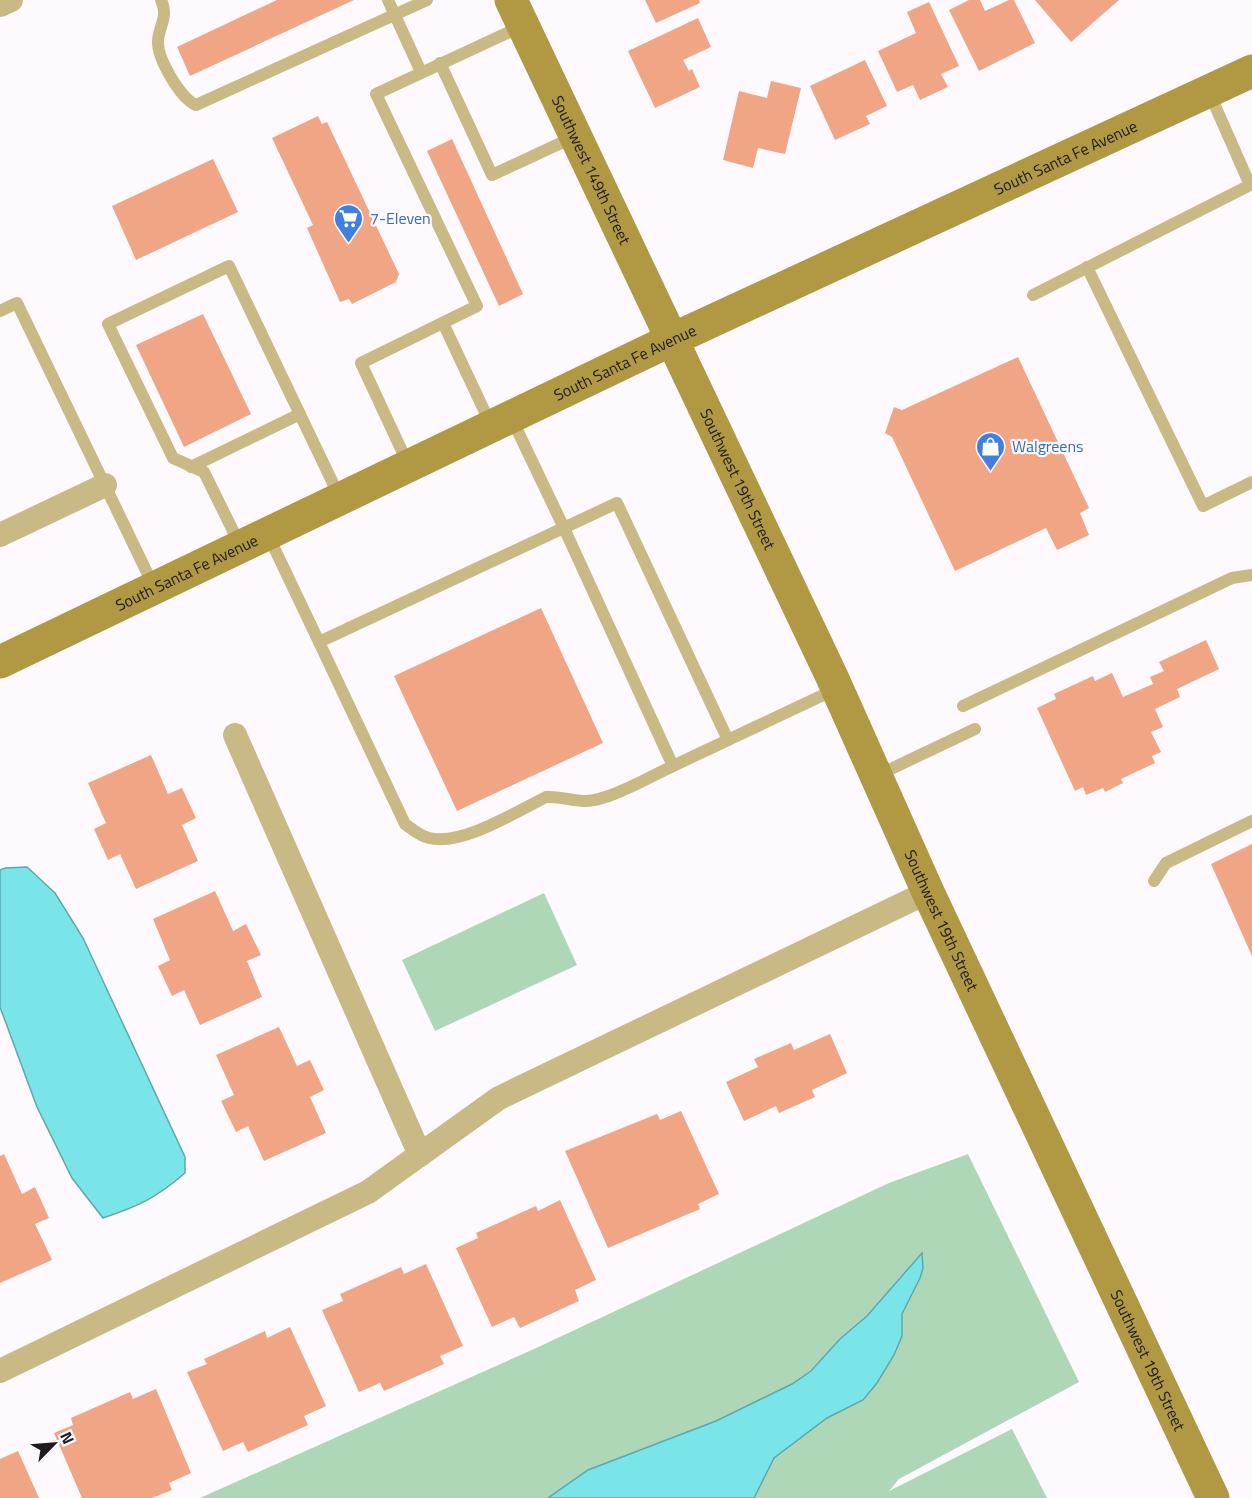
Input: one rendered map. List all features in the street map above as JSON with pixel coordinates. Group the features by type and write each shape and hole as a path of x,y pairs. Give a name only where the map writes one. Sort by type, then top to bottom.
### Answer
{"street":[{"path":"0,5 11,0"},
{"name":"Southwest 149th Street","path":"517,13 577,135 671,340"},
{"name":"South Santa Fe Avenue","path":"0,662 671,340 1252,70"},
{"name":"Southwest 19th Street","path":"671,340 837,689 928,892 1213,1498"},
{"path":"0,535 105,485"},
{"path":"235,735 420,1155"},
{"path":"0,1371 368,1192 499,1098 928,892"}],"lane":[{"path":"162,0 166,10 158,44 165,66 189,102 196,105 427,0"},
{"path":"388,0 421,72"},
{"path":"409,466 361,363 477,306 376,94 440,63 517,13"},
{"path":"440,63 492,175 577,135"},
{"path":"1033,295 1251,186 1209,91"},
{"path":"341,499 230,266 108,324 172,458 204,472 254,540 319,642 405,824 428,838 446,839 465,836 546,797 558,796 584,801 600,800 837,689"},
{"path":"1087,267 1203,506 1252,482"},
{"path":"0,311 17,303 154,588"},
{"path":"444,323 564,528 673,766"},
{"path":"192,467 300,414"},
{"path":"319,642 617,503 728,740"},
{"path":"963,706 1232,579 1252,575"},
{"path":"875,776 975,729"},
{"path":"1154,881 1166,863 1252,821"}],"green space":[{"path":"544,893 577,965 435,1031 402,960"},
{"path":"968,1154 1079,1382 899,1479 889,1491 1012,1429 1047,1498 200,1498 534,1349 889,1183"}],"water":[{"path":"27,867 55,893 83,938 185,1157 185,1173 165,1189 137,1205 103,1218 72,1178 37,1107 0,1007 0,870"},
{"path":"922,1253 923,1268 920,1278 902,1314 902,1336 894,1355 877,1383 863,1400 827,1418 774,1458 754,1498 548,1498 588,1470 716,1421 792,1384 811,1371 840,1339 867,1316"}],"building":[{"path":"277,0 354,0 190,76 177,47"},
{"path":"645,0 699,0 700,3 656,23"},
{"path":"969,0 980,0 985,11 1014,0 1035,43 979,71 949,10"},
{"path":"1035,0 1119,0 1071,42"},
{"path":"929,2 959,66 941,74 948,87 920,100 913,85 897,92 878,51 916,33 907,12"},
{"path":"698,18 711,47 683,60 689,71 692,69 700,87 655,108 628,51"},
{"path":"865,60 887,106 866,116 870,124 835,140 810,86"},
{"path":"771,81 801,88 785,154 758,148 753,168 723,160 739,91 767,98"},
{"path":"318,116 322,124 327,122 399,274 396,282 352,304 349,299 340,302 307,228 313,225 272,138"},
{"path":"452,139 523,294 499,306 427,151"},
{"path":"213,159 238,212 136,260 112,206"},
{"path":"203,314 251,414 184,447 136,345"},
{"name":"Walgreens","path":"1018,357 1089,508 1080,513 1089,535 1057,550 1046,528 955,571 892,437 885,433 894,407 902,410"},
{"path":"541,608 603,743 457,811 394,676"},
{"path":"1206,640 1219,669 1177,689 1180,697 1155,709 1163,727 1151,732 1161,752 1152,756 1155,763 1121,779 1123,783 1105,792 1103,788 1086,795 1083,787 1075,791 1037,708 1056,699 1054,694 1093,676 1095,681 1112,673 1123,697 1153,684 1150,677 1164,671 1159,662"},
{"path":"151,755 168,794 182,788 196,818 182,825 198,861 136,889 120,854 108,860 94,829 106,823 88,783"},
{"path":"1252,844 1252,956 1211,864"},
{"path":"215,891 233,931 246,924 261,955 247,961 262,997 200,1025 184,990 172,996 158,966 170,960 153,919"},
{"path":"279,1027 297,1066 310,1060 324,1090 310,1097 326,1133 264,1161 248,1126 236,1132 221,1101 234,1095 216,1055"},
{"path":"830,1034 847,1073 812,1090 815,1097 779,1113 776,1106 744,1121 726,1082 758,1067 754,1059 791,1043 794,1050"},
{"path":"681,1111 719,1194 698,1204 700,1209 608,1248 565,1151 657,1114 660,1120"},
{"path":"4,1154 22,1194 35,1187 49,1218 35,1224 52,1260 0,1283 0,1156"},
{"path":"560,1200 596,1280 575,1290 579,1301 520,1328 514,1317 492,1327 456,1248 478,1238 476,1233 536,1206 538,1211"},
{"path":"426,1264 463,1346 440,1356 444,1364 384,1391 380,1383 359,1392 322,1310 343,1301 340,1294 401,1267 404,1274"},
{"path":"290,1327 326,1406 304,1416 308,1425 248,1452 243,1442 223,1451 187,1372 207,1364 204,1359 265,1331 267,1338"},
{"path":"156,1389 191,1473 169,1483 172,1490 152,1498 82,1498 54,1433 73,1425 71,1418 130,1392 133,1399"},
{"path":"18,1451 39,1498 0,1498 0,1459"}],"place":[{"name":"7-Eleven","path":"349,244"},
{"name":"Walgreens","path":"991,472"}]}
